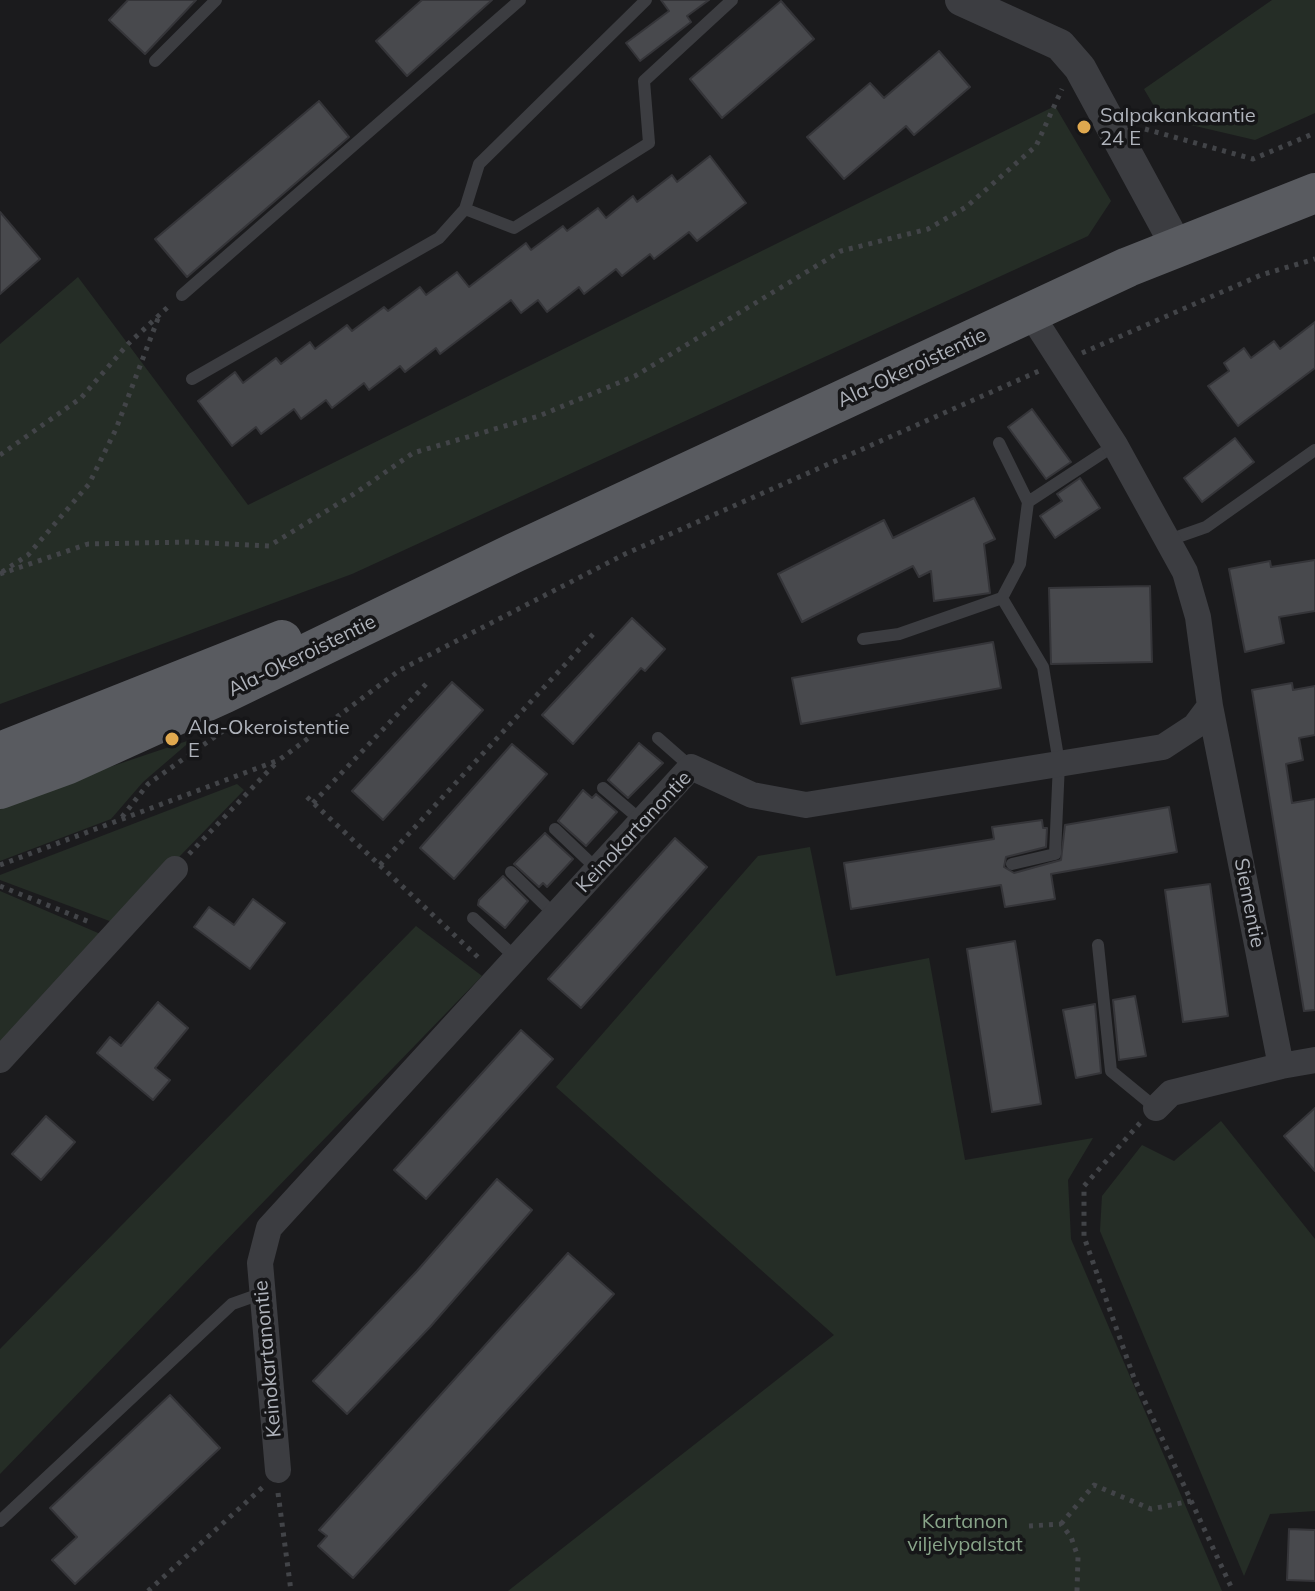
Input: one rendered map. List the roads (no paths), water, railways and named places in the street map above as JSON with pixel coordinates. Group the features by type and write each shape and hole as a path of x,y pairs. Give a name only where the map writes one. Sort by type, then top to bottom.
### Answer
{"main road":[{"name":"Ala-Okeroistentie","path":"0,789 66,765 225,693 514,553 1176,245 1315,193"},
{"name":"Ala-Okeroistentie","path":"0,752 214,666 514,553"}],"street":[{"path":"961,0 1060,45 1080,68 1176,245"},
{"path":"1030,313 1115,445 1185,572 1198,617 1210,706"},
{"name":"Keinokartanontie","path":"277,1473 260,1263 269,1228 691,767 752,795 806,805 1163,747 1195,726 1210,706"},
{"name":"Siementie","path":"1210,706 1281,1066"},
{"path":"0,1060 175,869"},
{"path":"1156,1108 1171,1093 1315,1060"}],"lane":[{"path":"155,61 216,0"},
{"path":"182,295 520,0"},
{"path":"192,379 439,238 465,209 479,164 646,0"},
{"path":"465,209 514,228 649,143 644,81 732,0"},
{"path":"863,639 899,634 1002,598 1020,564 1028,502 999,443"},
{"path":"1028,502 1115,445"},
{"path":"1169,540 1206,527 1315,450"},
{"path":"1002,598 1043,667 1059,763 1055,854 1012,864"},
{"path":"658,738 691,767"},
{"path":"603,788 642,821"},
{"path":"555,829 597,869"},
{"path":"511,872 555,915"},
{"path":"473,918 508,967"},
{"path":"1098,945 1111,1071 1156,1108"},
{"path":"0,1521 232,1304 263,1293"}],"place":[{"name":"Salpakankaantie 24 E","path":"1084,127"},
{"name":"Ala-Okeroistentie E","path":"172,739"}],"park label":[{"name":"Kartanon viljelypalstat","path":"965,1534"}]}
